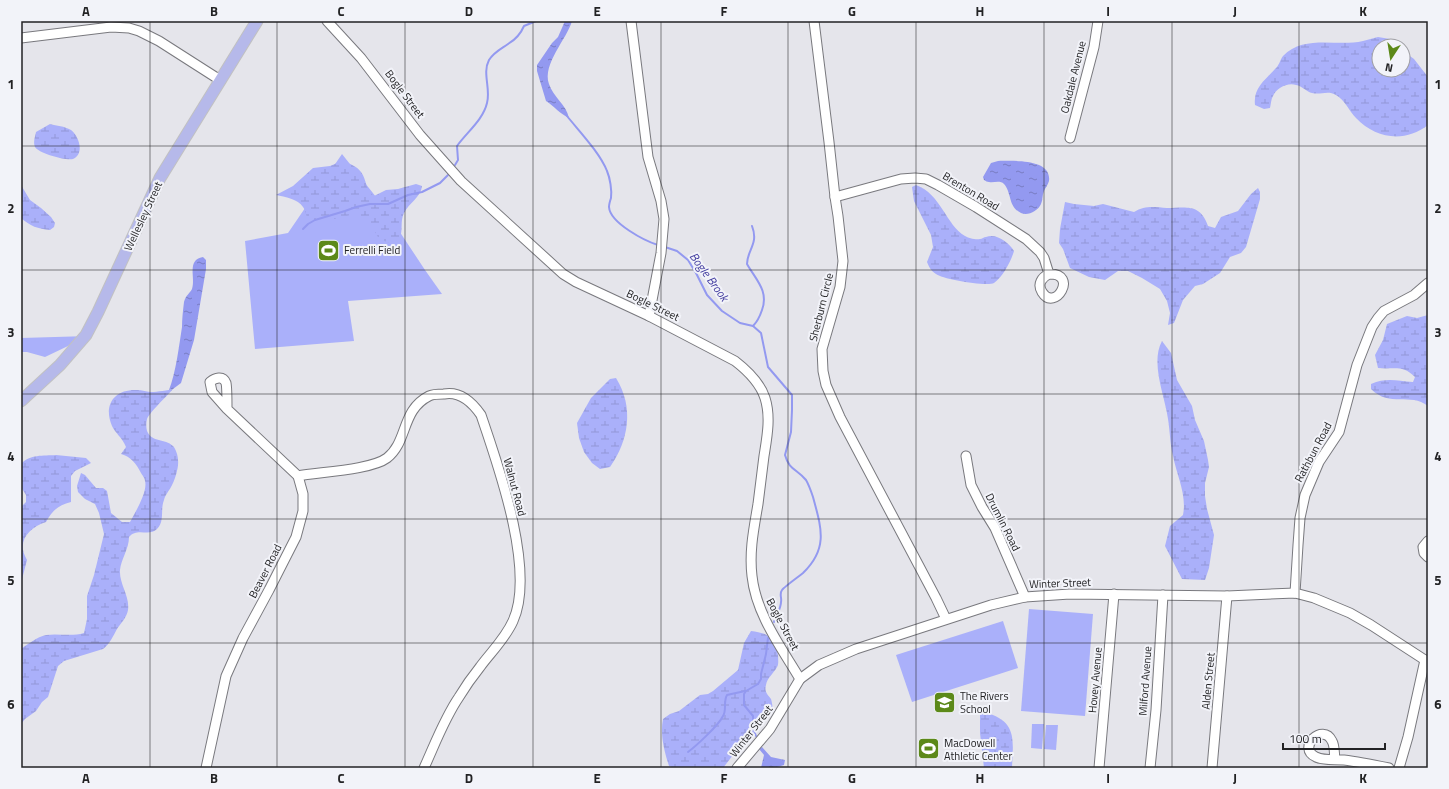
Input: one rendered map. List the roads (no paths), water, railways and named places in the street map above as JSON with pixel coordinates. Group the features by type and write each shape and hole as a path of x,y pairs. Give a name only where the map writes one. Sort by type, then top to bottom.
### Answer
{"main road":[{"name":"Wellesley Street","path":"21,401 60,365 86,335 160,178 257,21"}],"street":[{"name":"Bogle Street","path":"328,21 362,58 420,135 461,181 563,274 576,282 649,316 735,361 757,382 765,397 768,426 758,503 752,533 750,560 752,577 759,606 800,679"},
{"path":"631,21 648,157 663,210 664,220 661,253 649,316"},
{"name":"Sherburn Circle","path":"814,21 830,142 843,261 842,274 836,302 822,350 823,371 826,385 840,417 946,619"},
{"name":"Oakdale Avenue","path":"1070,138 1094,47 1098,21"},
{"path":"21,38 111,27 129,28 154,38 220,80"},
{"name":"Brenton Road","path":"835,197 901,179 926,179 976,207 1023,237 1040,252 1047,264 1049,274"},
{"name":"Rathbun Road","path":"1295,593 1300,518 1305,495 1319,462 1339,432 1357,365 1372,327 1384,311 1414,295 1428,283"},
{"name":"Walnut Road","path":"298,476 371,465 387,458 398,445 408,418 414,407 429,396 449,393 462,396 474,404 481,415 510,512 519,557 521,577 519,596 513,620 498,645 458,697 446,718 424,768"},
{"path":"227,410 298,476"},
{"name":"Drumlin Road","path":"966,456 972,485 982,507 996,528 1025,597"},
{"name":"Beaver Road","path":"206,768 226,676 243,638 296,537 303,511 303,494 298,476"},
{"path":"1428,541 1424,548 1424,553 1428,557"},
{"name":"Winter Street","path":"737,768 770,729 800,679 819,665 837,656 946,619 1001,602 1025,597 1054,594 1227,596 1295,593 1314,598 1355,616 1426,661"},
{"name":"Hovey Avenue","path":"1099,768 1114,594"},
{"name":"Milford Avenue","path":"1150,768 1156,710 1163,595"},
{"name":"Alden Street","path":"1212,768 1227,596"},
{"path":"1399,768 1426,661"},
{"path":"1335,759 1389,768"}],"water":[{"path":"565,21 572,21 552,60 548,76 549,84 553,93 565,109 569,118 546,101 537,71 537,65 558,37"},
{"path":"998,161 1030,162 1044,168 1048,174 1049,181 1043,193 1040,207 1027,214 1021,213 1012,204 1004,184 1001,182 988,182 984,180 983,177 991,163"},
{"path":"203,257 206,260 206,269 194,340 181,383 169,390 177,359 184,302 193,285 193,266 198,259"},
{"path":"762,747 771,757 785,760 784,765 774,768 761,768 764,755 759,749"}],"waterway":[{"path":"455,165 458,160 457,146 482,115 487,103 488,92 486,70 489,60 495,53 511,42 524,26 536,21"},
{"name":"Bogle Brook","path":"567,116 604,164 611,188 609,207 615,219 645,240 658,245"},
{"path":"303,229 315,220 356,207 370,204 388,204 408,195 422,192 440,183 448,175"},
{"path":"752,226 754,238 747,264 763,291 764,297 764,303 758,320 753,326"},
{"name":"Bogle Brook","path":"665,247 677,251 688,260 707,295 722,311 740,323 753,326 761,333 768,367 792,395 791,432 785,455 791,467 803,476 809,486 818,518 821,537 817,555 811,564 803,573 782,590 781,605 774,622"},
{"name":"Bogle Brook","path":"756,736 754,731 753,716 744,705 744,694 746,691 758,684 761,679 768,638"},
{"path":"688,752 721,720 724,714 727,695 745,691"}],"place":[{"name":"Ferrelli Field","path":"328,250"},
{"name":"The Rivers School","path":"945,702"},
{"name":"MacDowell Athletic Center","path":"929,749"}]}
